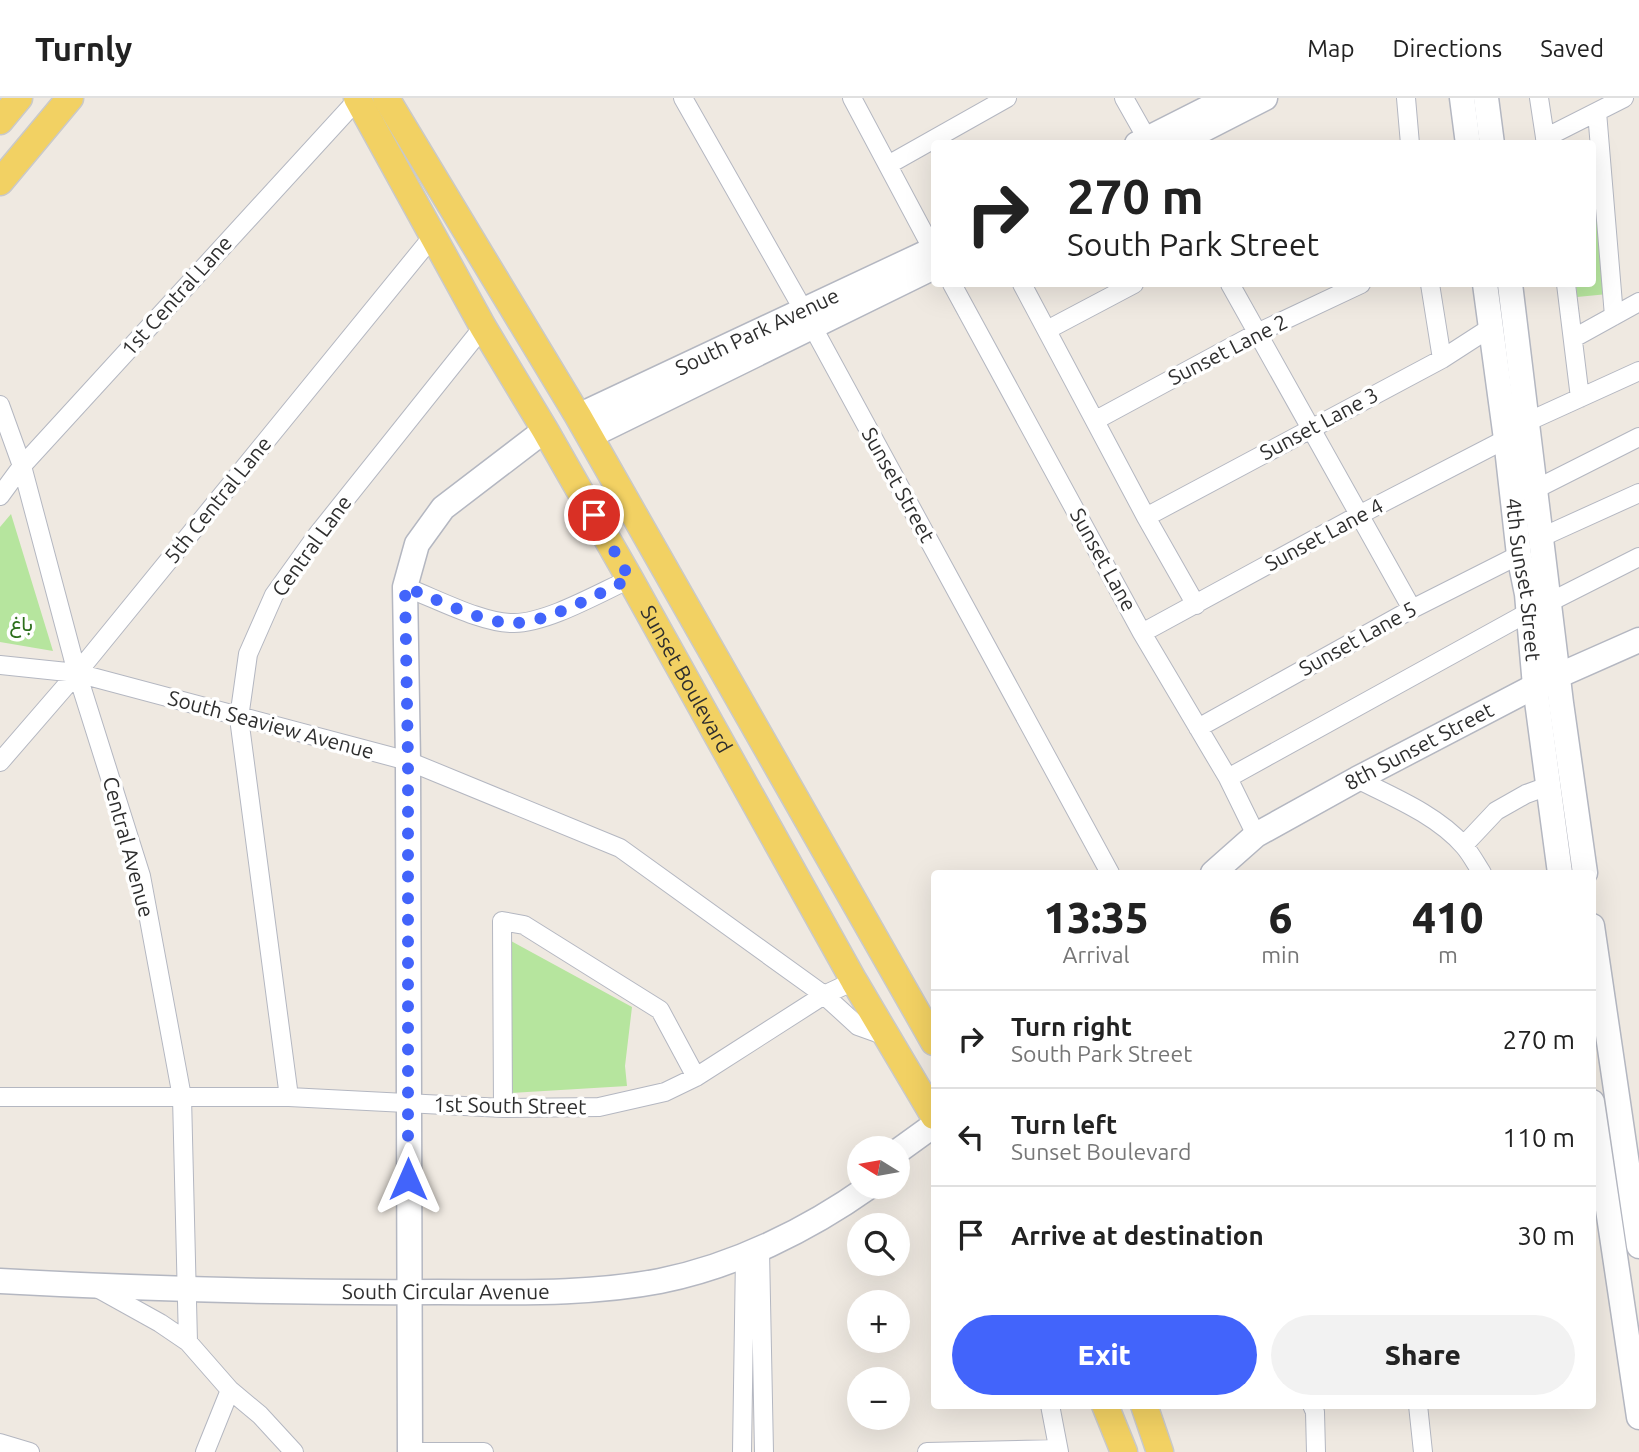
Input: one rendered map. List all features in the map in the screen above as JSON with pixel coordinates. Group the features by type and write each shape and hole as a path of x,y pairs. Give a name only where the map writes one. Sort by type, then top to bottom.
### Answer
{"main road":[{"path":"0,121 19,98"},
{"path":"0,181 70,98"},
{"name":"Sunset Boulevard","path":"357,99 483,327 545,430 854,981 931,1111"},
{"name":"Sunset Boulevard","path":"388,100 584,426 931,1037"},
{"path":"1107,1409 1124,1452"},
{"path":"1145,1409 1160,1452"}],"street":[{"name":"Sunset Street","path":"683,98 808,319 1108,870"},
{"path":"852,98 931,248"},
{"path":"932,140 1007,98"},
{"path":"1124,98 1144,140"},
{"path":"1149,140 1228,98"},
{"path":"1183,140 1265,98"},
{"path":"1406,98 1407,140"},
{"path":"1462,98 1467,140"},
{"path":"1539,98 1546,140"},
{"path":"1548,140 1624,98"},
{"name":"1st Central Lane","path":"0,496 22,466 357,99"},
{"path":"1490,99 1492,140"},
{"path":"1597,111 1614,316"},
{"path":"888,165 931,141"},
{"name":"5th Central Lane","path":"0,762 77,673 433,236"},
{"name":"South Park Avenue","path":"584,426 808,319 931,256"},
{"name":"Sunset Lane","path":"954,287 1142,633 1228,778 1256,835"},
{"path":"1024,287 1196,605"},
{"path":"1047,330 1128,287"},
{"path":"1232,287 1412,609"},
{"name":"Sunset Lane 2","path":"1096,420 1258,333 1355,287"},
{"path":"1430,287 1442,359"},
{"name":"4th Sunset Street","path":"1485,287 1519,555 1538,600 1559,677 1550,707 1548,786 1560,870"},
{"name":"4th Sunset Street","path":"1510,287 1542,537 1535,686 1550,707 1584,870"},
{"path":"1566,287 1580,398"},
{"path":"1574,338 1639,302"},
{"name":"Central Lane","path":"289,1097 239,718 248,654 274,595 317,535 483,327"},
{"name":"Sunset Lane 3","path":"1146,517 1442,359 1490,328"},
{"path":"1527,422 1639,371"},
{"name":"Central Avenue","path":"0,405 22,466 77,673 141,876 182,1097 188,1342"},
{"path":"484,1452 410,1452 405,587 417,544 443,508 545,430"},
{"path":"1536,489 1639,437"},
{"name":"Sunset Lane 4","path":"1142,633 1506,439"},
{"path":"1542,537 1639,493"},
{"name":"Sunset Lane 5","path":"1198,727 1412,609 1519,555"},
{"path":"1228,778 1538,600 1639,558"},
{"path":"405,587 471,613 511,624 528,622 554,613 630,579"},
{"name":"8th Sunset Street","path":"1216,870 1256,835 1357,779 1535,686 1639,640"},
{"name":"South Seaview Avenue","path":"0,665 77,673 408,761 620,848 824,995 858,1026 886,1036"},
{"path":"1357,779 1414,808 1441,826 1464,845 1480,870"},
{"path":"1464,845 1496,811 1526,794 1548,786"},
{"path":"503,1108 502,920 524,925 660,1010 696,1077"},
{"path":"1596,953 1629,1173 1623,1219 1639,1417"},
{"path":"824,995 854,981"},
{"name":"1st South Street","path":"0,1097 289,1097 503,1108 599,1107 665,1093 696,1077 824,995"},
{"path":"1596,1126 1605,1181 1639,1246"},
{"path":"910,1142 931,1127"},
{"path":"910,1159 931,1144"},
{"path":"1605,1181 1620,1187 1627,1181 1629,1173"},
{"name":"South Circular Avenue","path":"409,1286 591,1274 657,1265 722,1250 847,1187"},
{"name":"South Circular Avenue","path":"0,1281 94,1286 187,1282 590,1291 661,1281 753,1253 853,1199"},
{"path":"742,1452 753,1253"},
{"path":"753,1253 764,1452"},
{"name":"South Circular Avenue","path":"0,1266 187,1282"},
{"path":"94,1286 188,1342 230,1390 260,1415 294,1452"},
{"path":"205,1452 230,1390"},
{"path":"927,1452 1058,1450 1050,1409"},
{"path":"1314,1409 1316,1452"},
{"path":"1418,1409 1423,1452"},
{"path":"0,1443 30,1452"}],"green space":[{"path":"1596,190 1608,294 1577,297 1576,287 1596,287"},
{"name":"باغ","path":"11,514 53,651 0,642 0,527"},
{"path":"511,941 632,1007 625,1066 627,1086 511,1093"}],"route":[{"path":"408,1179 408,761 405,587 491,620 511,624 528,622 554,613 630,579 594,515"}]}
